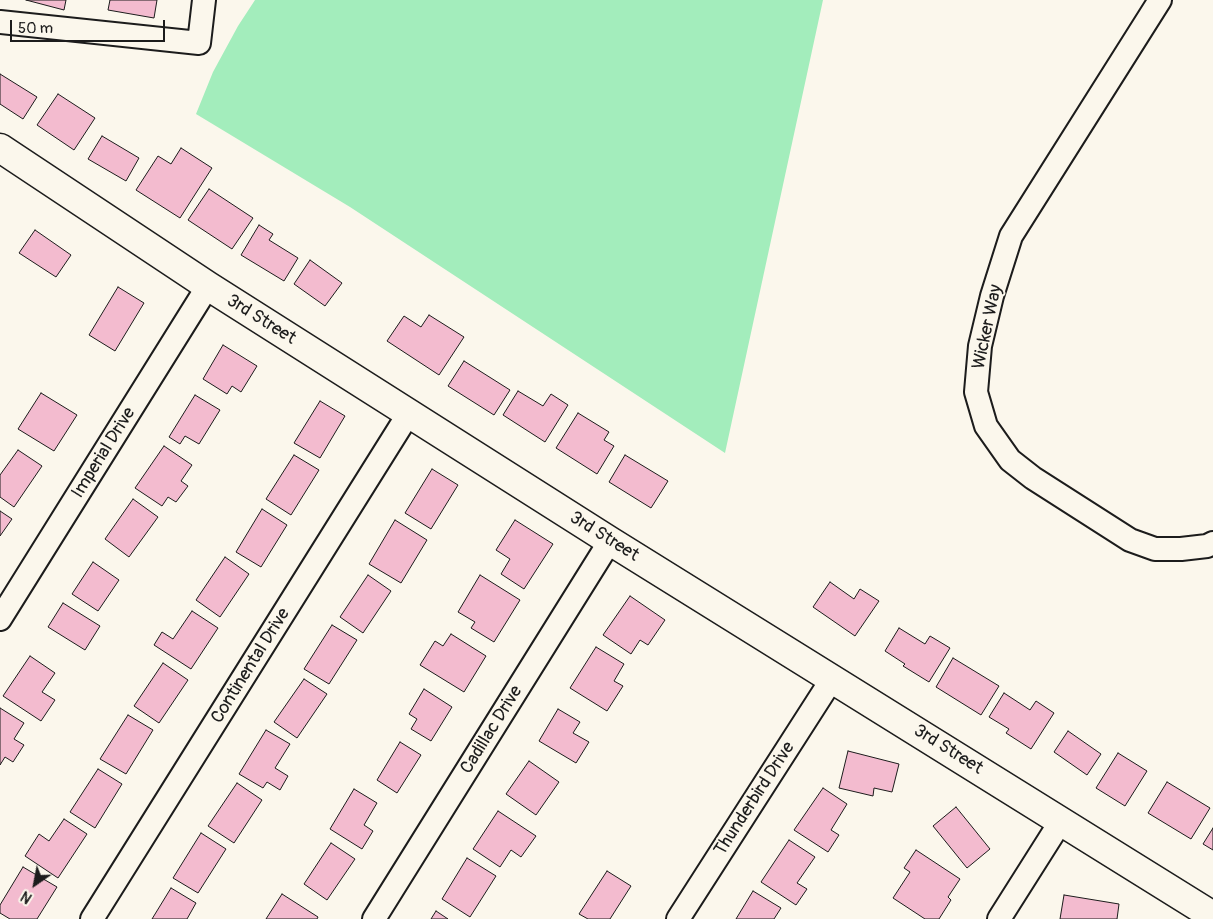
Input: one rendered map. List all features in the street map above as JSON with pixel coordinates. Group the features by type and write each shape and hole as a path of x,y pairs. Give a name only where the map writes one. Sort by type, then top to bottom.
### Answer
{"street":[{"path":"0,22 199,43 204,0"},
{"name":"Wicker Way","path":"1160,0 1011,236 992,296 980,346 976,392 986,426 1010,460 1033,478 1122,535 1155,549 1180,549 1207,546 1213,543"},
{"name":"3rd Street","path":"0,148 208,286 610,541 1213,916"},
{"name":"Imperial Drive","path":"0,620 208,286"},
{"name":"Continental Drive","path":"92,919 409,413"},
{"name":"Cadillac Drive","path":"374,919 610,541"},
{"name":"Thunderbird Drive","path":"678,919 832,679"},
{"path":"999,919 1061,821"}],"green space":[{"path":"255,0 823,0 725,453 350,207 196,114 213,72 238,26"}],"building":[{"path":"26,0 66,0 64,10"},
{"path":"110,0 157,0 154,18 108,10"},
{"path":"0,74 37,97 23,119 0,104"},
{"path":"58,94 95,118 74,150 37,125"},
{"path":"102,136 139,158 126,181 88,159"},
{"path":"181,148 212,168 180,218 136,190 158,156 171,164"},
{"path":"209,189 253,218 232,249 188,220"},
{"path":"259,225 273,234 269,240 298,258 284,281 241,255"},
{"path":"35,230 71,255 56,277 19,253"},
{"path":"310,260 342,283 325,306 294,284"},
{"path":"118,287 144,303 115,351 89,335"},
{"path":"429,315 464,337 439,375 387,341 404,316 421,327"},
{"path":"223,345 257,366 241,392 232,386 227,394 203,379"},
{"path":"464,361 510,390 494,415 448,386"},
{"path":"518,391 543,406 551,394 568,405 545,442 503,415"},
{"path":"41,393 77,415 54,451 18,429"},
{"path":"195,395 220,410 199,444 185,436 180,444 169,437"},
{"path":"320,401 345,416 320,458 294,443"},
{"path":"578,413 609,432 604,440 614,446 597,474 556,448"},
{"path":"164,446 192,465 181,481 188,486 176,502 168,497 162,506 135,488"},
{"path":"18,450 42,466 14,507 0,497 0,475"},
{"path":"294,455 319,470 291,515 266,499"},
{"path":"625,455 668,481 651,508 609,482"},
{"path":"432,469 458,485 431,529 405,513"},
{"path":"133,499 158,517 129,557 105,539"},
{"path":"262,509 287,525 261,567 236,552"},
{"path":"0,511 12,519 0,536"},
{"path":"395,520 427,540 401,583 369,564"},
{"path":"515,520 553,544 524,589 501,574 510,559 496,550"},
{"path":"225,557 249,574 220,617 196,600"},
{"path":"93,562 119,580 98,611 72,594"},
{"path":"368,575 391,591 363,633 340,617"},
{"path":"480,575 520,600 494,642 471,628 475,622 458,612"},
{"path":"830,582 854,599 860,589 879,601 855,636 813,607"},
{"path":"630,596 665,620 648,645 640,640 631,654 603,635"},
{"path":"63,603 100,626 85,650 48,627"},
{"path":"192,611 218,628 191,669 154,645 162,632 173,639"},
{"path":"332,625 357,640 329,684 304,669"},
{"path":"899,628 925,644 930,636 950,648 929,682 903,666 905,664 885,651"},
{"path":"451,634 486,656 464,692 420,665 435,641 443,646"},
{"path":"596,647 624,664 614,681 623,686 607,711 570,688"},
{"path":"30,656 55,673 42,692 55,700 41,721 3,696"},
{"path":"953,658 999,686 981,715 936,687"},
{"path":"163,663 188,680 159,723 134,706"},
{"path":"304,679 327,694 297,738 274,722"},
{"path":"424,689 452,707 431,741 411,729 417,719 409,714"},
{"path":"1004,693 1030,710 1036,701 1054,713 1031,749 1006,733 1009,729 989,717"},
{"path":"0,708 24,723 14,739 24,745 13,762 5,757 0,765"},
{"path":"558,709 580,722 573,733 589,742 576,763 539,741"},
{"path":"128,715 153,730 126,774 100,759"},
{"path":"266,730 290,744 275,768 288,776 280,790 267,782 263,788 239,774"},
{"path":"1068,731 1101,754 1087,775 1054,752"},
{"path":"400,742 421,755 397,793 377,780"},
{"path":"848,751 899,764 892,792 874,788 873,796 839,788"},
{"path":"1118,753 1147,771 1125,806 1096,788"},
{"path":"529,761 559,782 536,815 506,794"},
{"path":"98,769 122,784 95,828 70,812"},
{"path":"1167,782 1210,808 1191,839 1148,813"},
{"path":"237,783 262,800 234,843 208,826"},
{"path":"823,788 847,804 831,830 839,835 828,852 794,830"},
{"path":"354,789 377,803 364,825 373,831 362,849 330,829"},
{"path":"956,807 990,849 967,868 933,826"},
{"path":"498,811 536,836 521,857 511,850 500,867 473,849"},
{"path":"64,819 87,834 58,878 25,856 39,834 49,841"},
{"path":"1213,828 1213,850 1203,844"},
{"path":"201,833 226,849 198,893 173,878"},
{"path":"789,840 815,857 797,883 807,889 796,905 761,882"},
{"path":"331,843 355,859 327,900 304,884"},
{"path":"916,850 960,879 948,897 951,900 939,919 925,919 893,898 910,872 904,868"},
{"path":"467,858 496,876 470,917 442,899"},
{"path":"23,867 57,887 37,919 10,919 0,913 0,905"},
{"path":"607,871 631,886 610,919 588,919 579,914"},
{"path":"171,888 196,903 187,919 152,919"},
{"path":"753,891 781,908 774,919 736,919"},
{"path":"282,894 318,917 317,919 266,919"},
{"path":"1064,895 1119,904 1117,919 1060,919"},
{"path":"436,911 448,919 431,919"}]}
